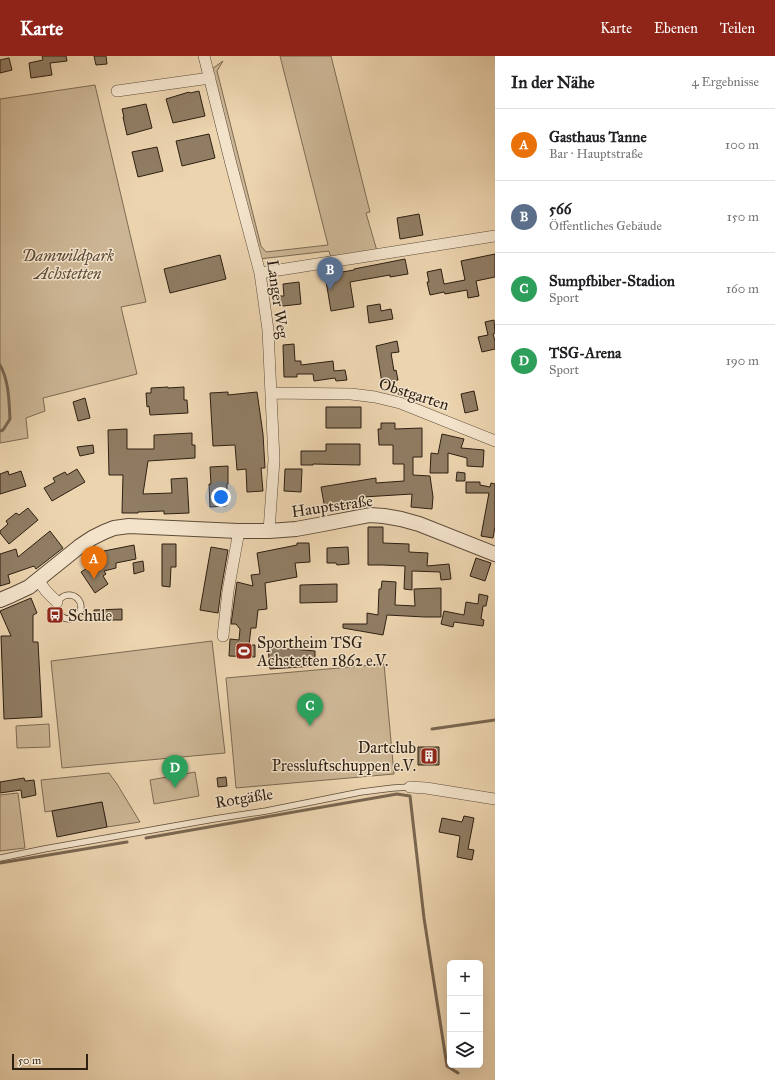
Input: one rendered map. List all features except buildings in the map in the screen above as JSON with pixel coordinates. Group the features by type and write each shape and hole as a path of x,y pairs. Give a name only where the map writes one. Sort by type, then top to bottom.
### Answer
{"street":[{"name":"Langer Weg","path":"204,56 260,273 268,330 274,460 269,531"},
{"path":"117,90 210,78"},
{"path":"260,273 495,236"},
{"name":"Obstgarten","path":"272,393 351,394 375,397 400,403 495,441"},
{"name":"Hauptstraße","path":"0,600 29,587 92,538 114,528 129,526 269,531 318,525 370,515 384,516 419,524 495,554"},
{"path":"223,636 228,591 239,531"},
{"path":"38,580 57,602"},
{"name":"Rotgäßle","path":"410,787 426,788 495,799"}],"lane":[{"path":"69,594 77,597 81,603 81,611 76,617 69,620 61,617 56,609 57,602 62,596 69,594"},
{"name":"Rotgäßle","path":"0,858 44,849 266,811 361,792 410,787"}],"green space":[{"path":"280,56 331,56 370,212 366,213 377,251 331,258 329,251 259,259 212,69 223,61 217,71 261,246 266,252 328,245"},
{"name":"Damwildpark Achstetten","path":"95,85 146,302 121,307 137,374 43,398 45,411 26,418 28,438 0,443 0,99"},
{"path":"212,641 225,753 62,768 51,661"},
{"path":"384,664 394,774 236,788 226,678"},
{"path":"49,724 50,747 17,748 16,726"},
{"path":"195,772 199,796 154,804 150,780"},
{"path":"109,773 140,822 107,827 102,802 45,812 41,780"},
{"path":"18,793 25,848 0,851 0,795"}],"waterway":[{"path":"0,365 7,384 10,419 3,430 0,431"},
{"path":"432,729 495,720"},
{"path":"146,838 397,794 410,796 424,918 447,1066 458,1073"},
{"path":"0,863 127,842"}],"place":[{"name":"566","path":"330,290"},
{"name":"Gasthaus Tanne","path":"94,579"},
{"name":"Schule","path":"55,615"},
{"name":"Sportheim TSG Achstetten 1862 e.V.","path":"244,651"},
{"name":"Sumpfbiber-Stadion","path":"310,726"},
{"name":"Dartclub Pressluftschuppen e.V.","path":"429,756"},
{"name":"TSG-Arena","path":"175,788"}]}
